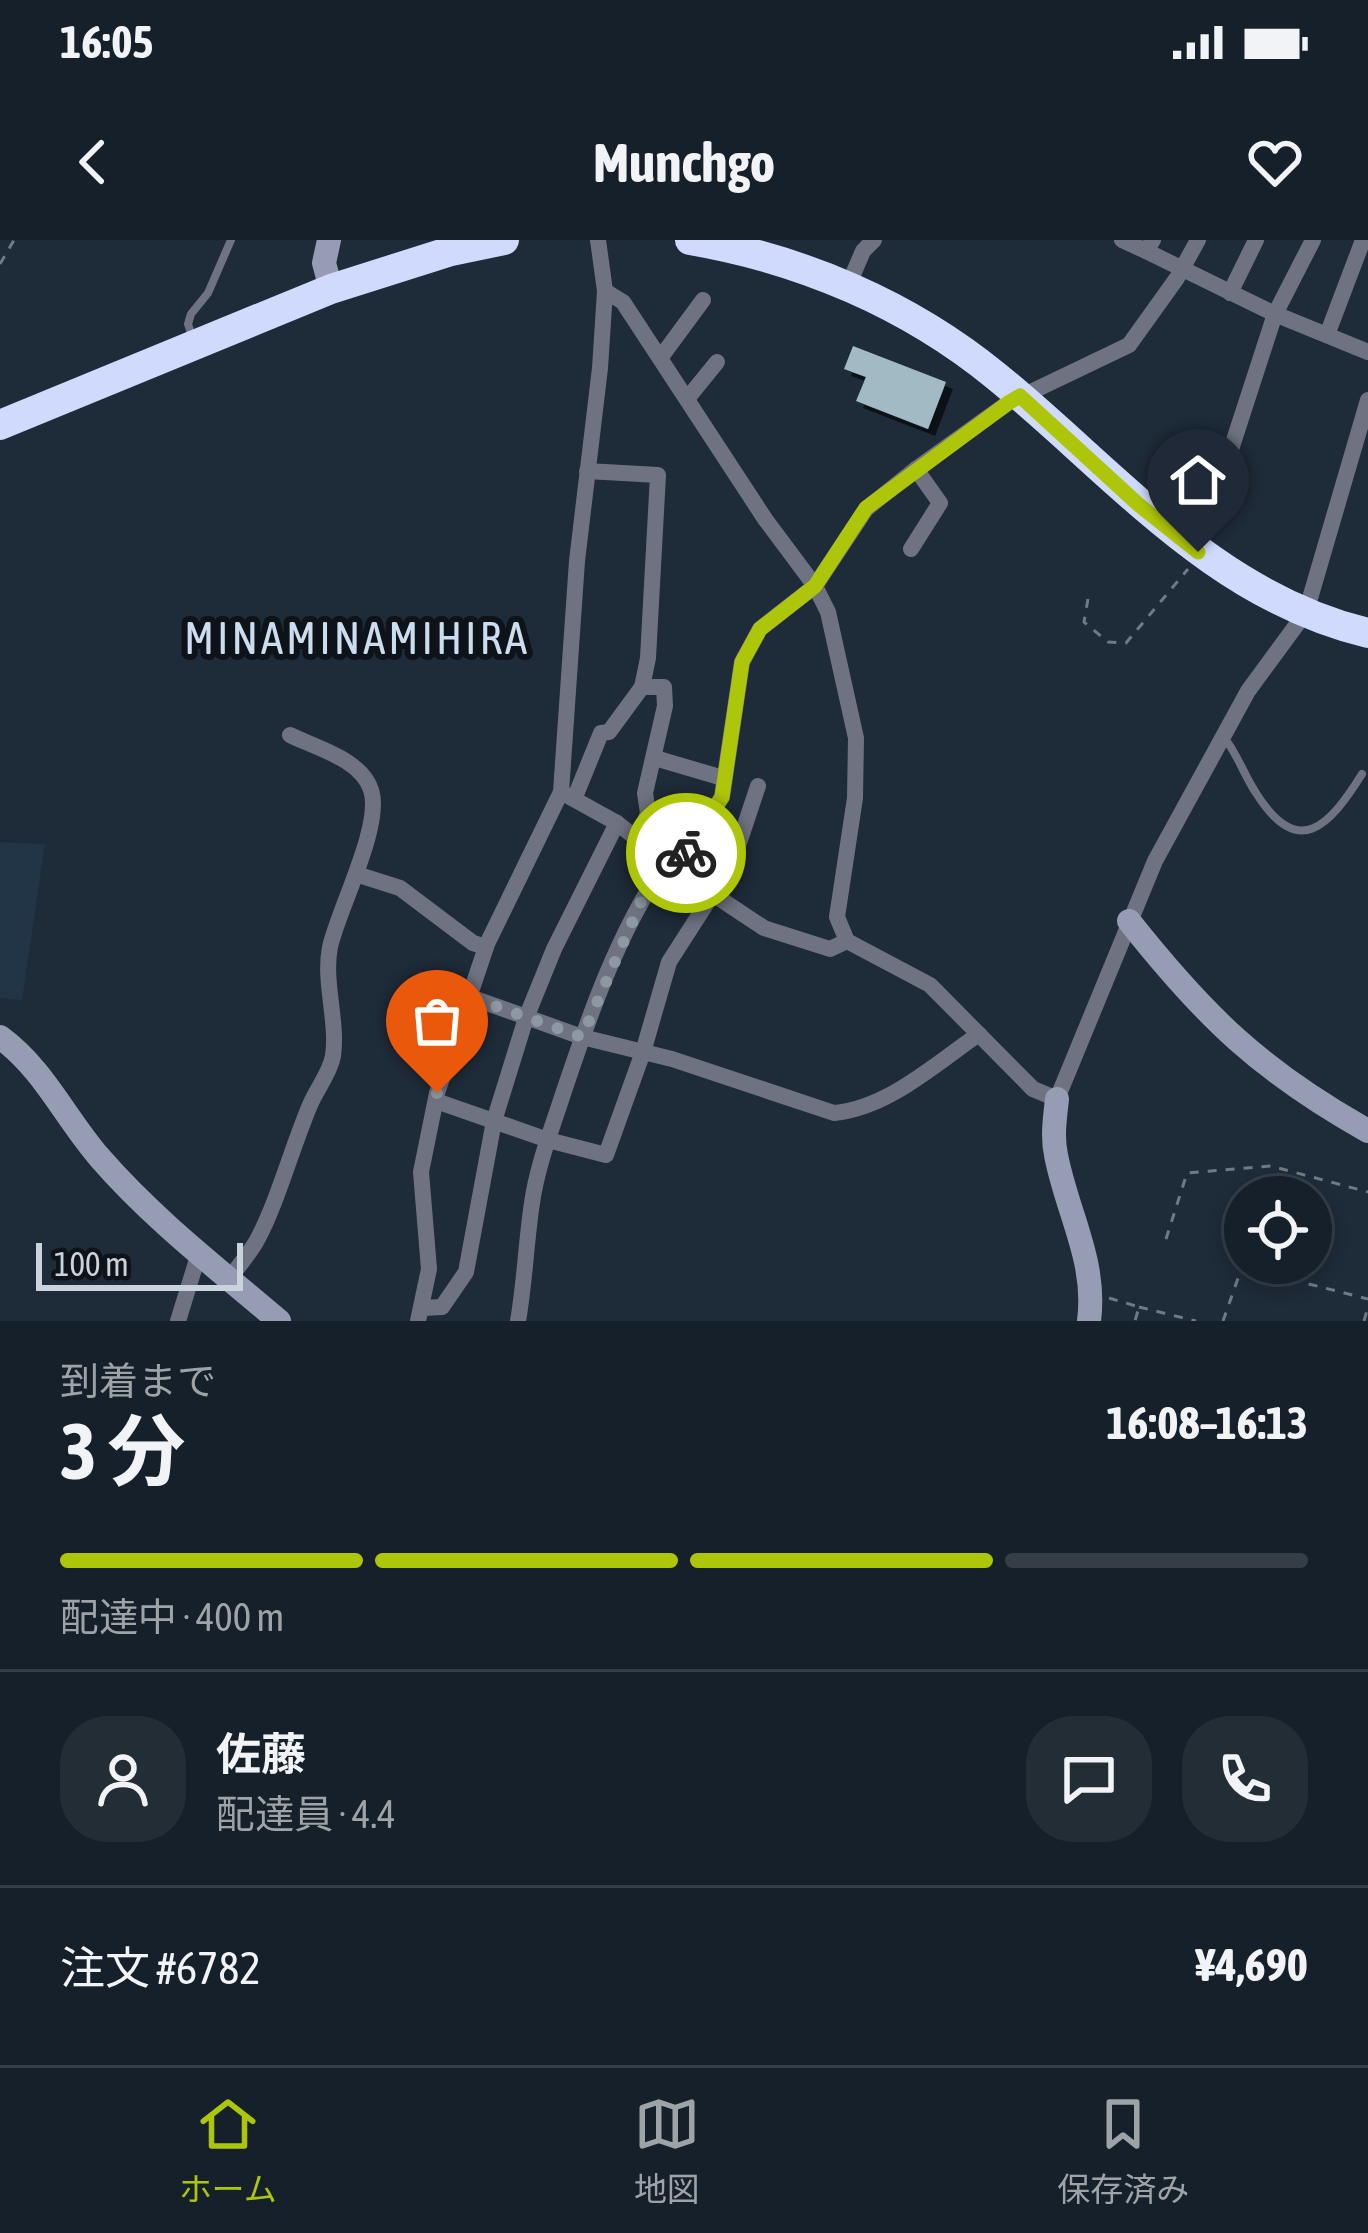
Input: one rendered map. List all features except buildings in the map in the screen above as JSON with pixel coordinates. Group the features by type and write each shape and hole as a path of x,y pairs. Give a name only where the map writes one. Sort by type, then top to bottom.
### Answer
{"highway":[{"path":"0,425 331,289 451,250 504,240"},
{"path":"690,240 775,259 848,286 944,338 1020,396 1198,552 1306,612 1368,633"}],"street":[{"path":"329,240 324,263 331,289"},
{"path":"568,795 577,561 605,291 598,240"},
{"path":"848,286 863,251 874,240"},
{"path":"1122,240 1149,245 1182,270 1368,352"},
{"path":"518,1321 528,1268 532,1201 582,1037 644,895 713,817 722,797 742,662 750,643 760,629 815,586 866,508 1020,396 1129,345 1198,240"},
{"path":"1230,293 1256,240"},
{"path":"1198,552 1275,314 1313,240"},
{"path":"1327,335 1366,240"},
{"path":"605,291 623,302 828,612 856,738 855,798 837,917 848,941 930,985 1034,1089 1057,1099"},
{"path":"661,357 703,301"},
{"path":"687,399 717,362"},
{"path":"1089,1321 1093,1293 1089,1264 1055,1153 1057,1099 1155,861 1248,691 1306,612 1368,400"},
{"path":"911,549 940,503 916,469"},
{"path":"420,1315 429,1269 421,1172 436,1101 486,947 601,733 609,732 642,687 658,475 587,471"},
{"path":"638,841 648,813 645,793 666,694 661,685 642,687"},
{"path":"229,1279 257,1240 297,1134 332,1064 335,1027 329,951 348,891 359,875 372,791 355,766 290,735"},
{"path":"655,758 723,778"},
{"path":"436,1101 606,1155 669,962 740,840 758,786"},
{"path":"568,795 617,823 670,866 764,928 830,949 848,941"},
{"path":"420,1315 442,1307 466,1272 494,1121 526,1018 554,949 617,823"},
{"path":"359,875 400,888 473,943 486,947"},
{"path":"1129,921 1210,1017 1244,1048 1281,1079 1368,1131"},
{"path":"470,997 582,1037 834,1113 855,1111 882,1099 980,1034"},
{"path":"0,1037 46,1082 98,1156 199,1253 279,1321"},
{"path":"178,1321 199,1253"}],"lane":[{"path":"194,344 188,323 191,314 208,293 231,240"},
{"path":"1222,735 1258,797 1289,831 1313,830 1362,774"},
{"path":"1352,789 1368,787"}],"path":[{"path":"0,264 14,240"},
{"path":"1088,599 1084,622 1108,642 1126,643 1198,552"},
{"path":"1166,1239 1187,1173 1271,1166 1368,1192"},
{"path":"1223,1321 1242,1268 1368,1299"},
{"path":"1093,1293 1196,1321"},
{"path":"1135,1321 1139,1307"},
{"path":"1364,1321 1368,1307"}],"shaded area":[{"path":"0,842 45,844 22,1000 0,998"}],"way so far":[{"path":"437,1093 470,997 582,1037 644,895 666,862 675,869 686,853"}],"district":[{"name":"MINAMINAMIHIRA","path":"357,638"}],"route":[{"path":"686,853 722,797 742,662 760,629 815,586 866,508 1008,403 1020,396 1198,552"}]}
